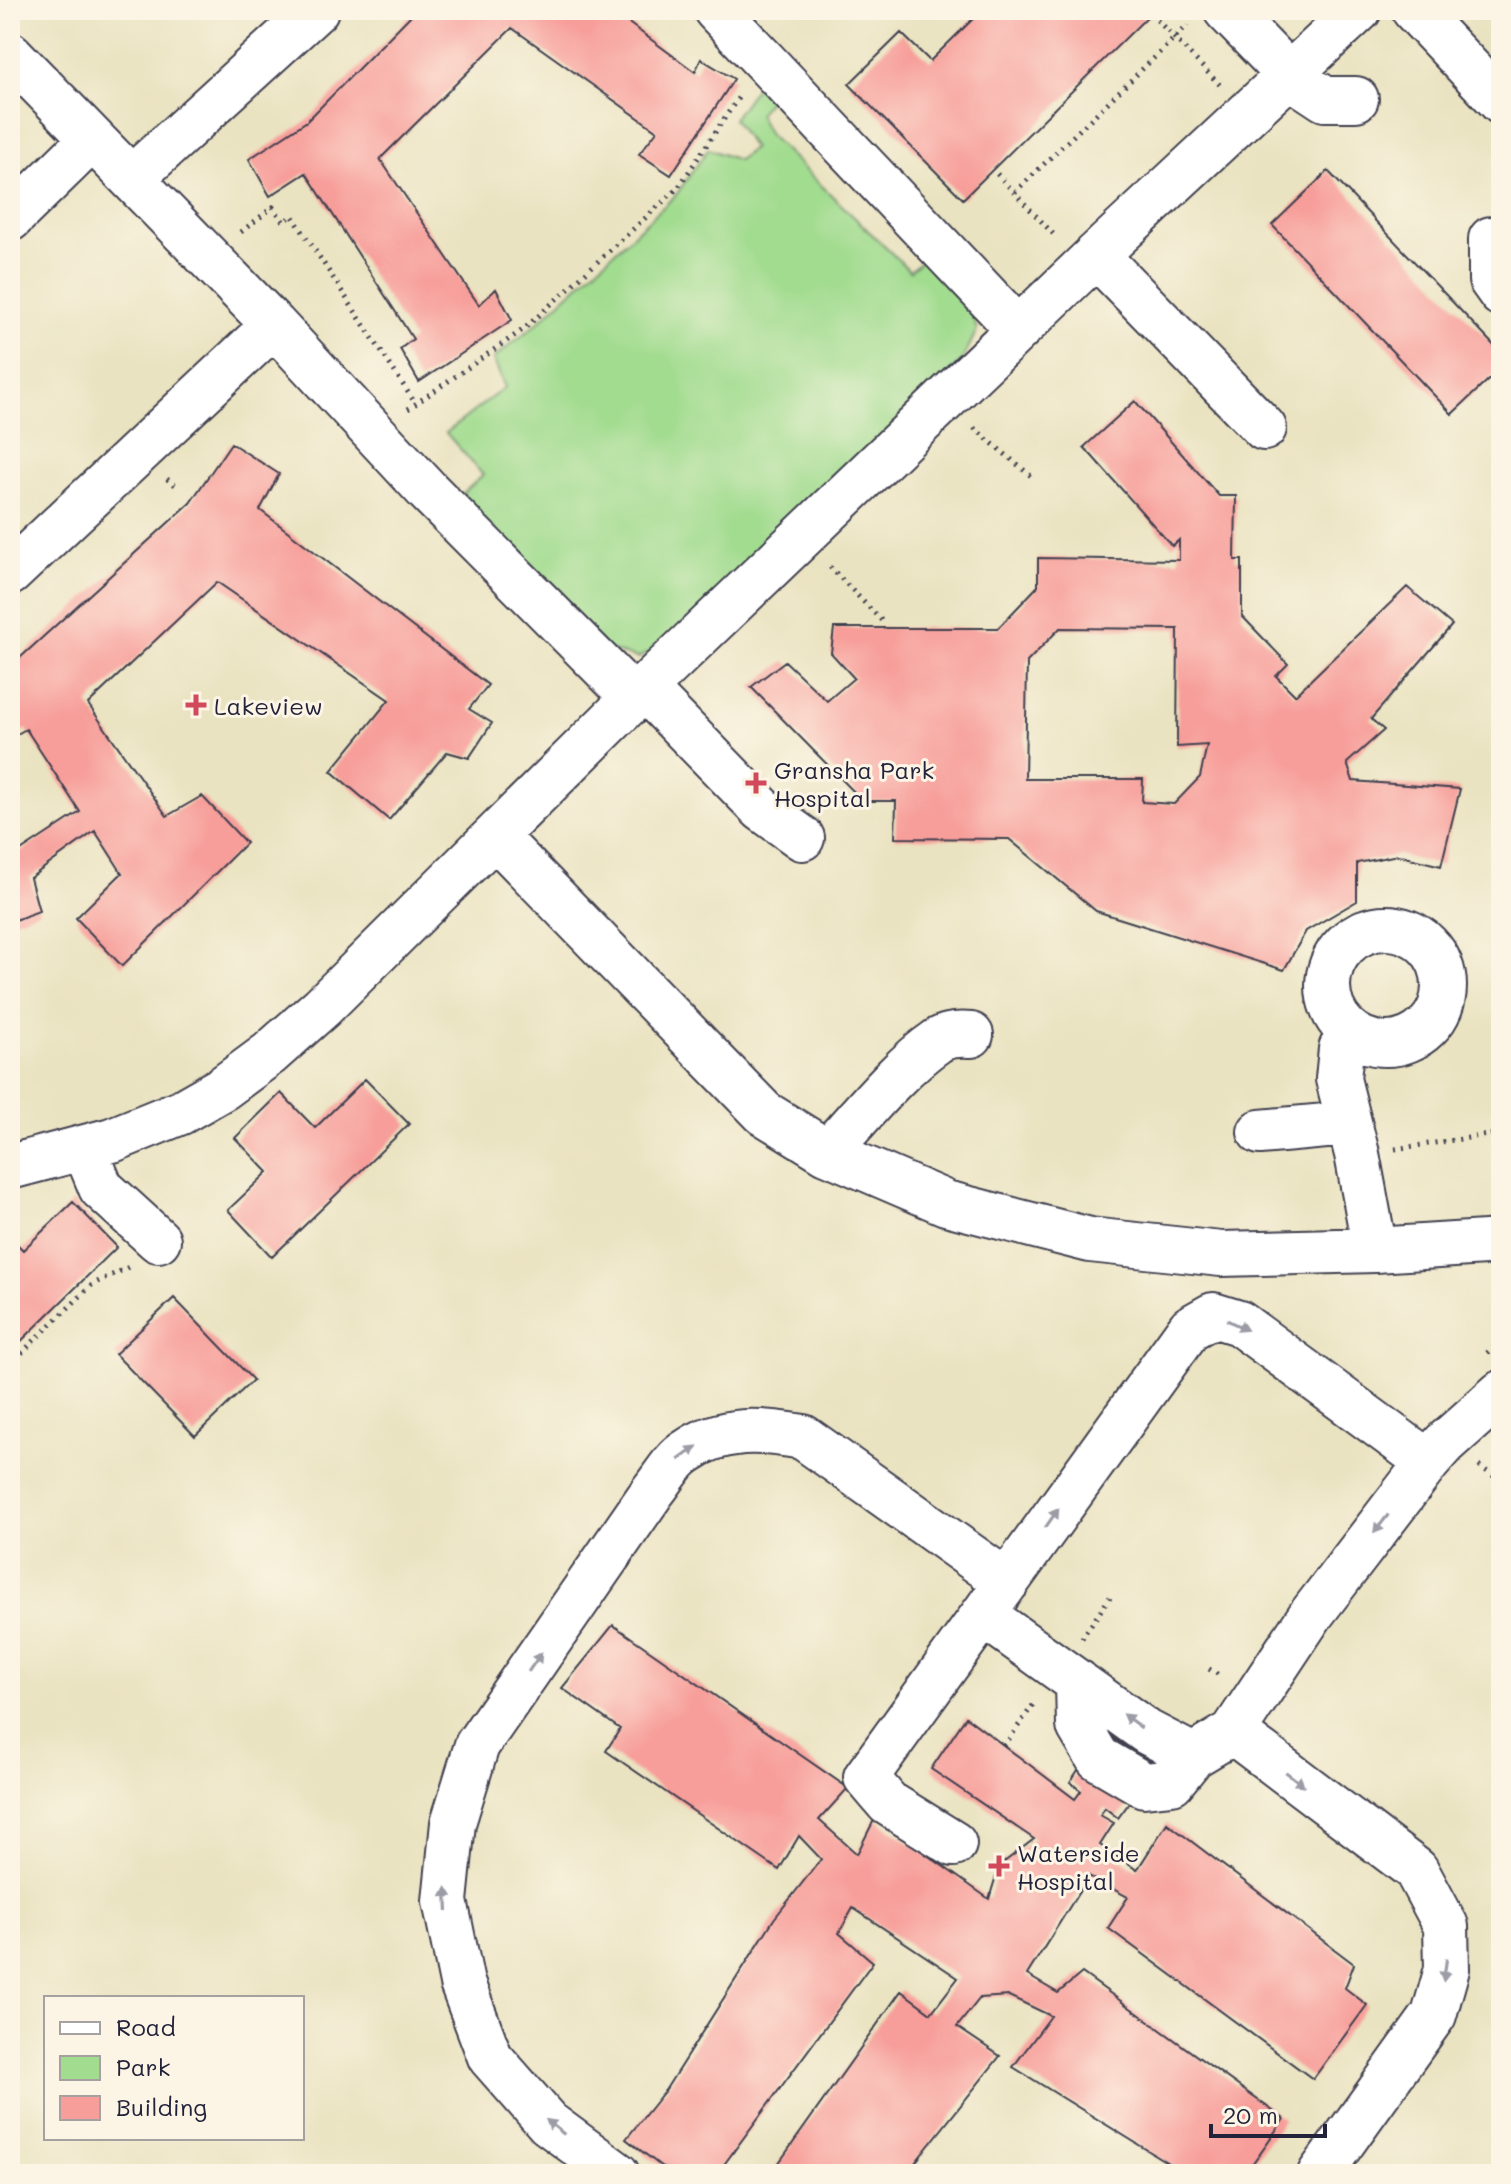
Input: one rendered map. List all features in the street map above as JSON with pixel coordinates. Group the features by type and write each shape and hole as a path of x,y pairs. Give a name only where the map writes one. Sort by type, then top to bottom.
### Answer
{"street":[{"path":"132,178 316,10"},
{"path":"716,10 1018,329"},
{"path":"10,1167 85,1149 181,1112 223,1088 269,1054 322,1007 639,693 1018,329 1359,10"},
{"path":"1414,10 1501,102"},
{"path":"1210,15 1325,99 1356,99"},
{"path":"10,54 274,325 428,491 762,809 802,838"},
{"path":"10,219 92,139"},
{"path":"1491,239 1491,280 1501,294"},
{"path":"1090,261 1264,428"},
{"path":"10,573 247,347 274,325"},
{"path":"496,837 764,1113 827,1152 946,1203 1090,1240 1221,1254 1375,1250 1501,1242"},
{"path":"1349,1031 1341,1049 1338,1079 1375,1250"},
{"path":"827,1152 892,1083 938,1040 958,1034 971,1035"},
{"path":"1260,1132 1353,1139"},
{"path":"85,1149 101,1188 145,1253"},
{"path":"954,1844 888,1803 866,1777 1190,1328 1213,1315 1239,1323 1428,1462"},
{"path":"617,2174 548,2123 490,2057 462,1983 445,1901 453,1823 477,1745 653,1491 684,1452 725,1433 767,1431 803,1437 995,1598 1086,1665 1147,1732 1193,1756 1233,1732 1310,1616 1428,1462 1501,1393"},
{"path":"1233,1732 1416,1870 1446,1926 1447,1969 1434,2015 1320,2174"}],"path":[{"path":"1015,192 1174,37 1210,15"},
{"path":"1157,20 1248,114"},
{"path":"377,436 415,403 496,351 524,329 678,188 763,60"},
{"path":"997,174 1090,261"},
{"path":"212,261 244,229 273,207 284,222 292,215 415,403"},
{"path":"943,401 1031,476"},
{"path":"802,537 882,621"},
{"path":"1353,1139 1501,1133"},
{"path":"10,1364 93,1284 145,1253"},
{"path":"1086,1665 1081,1639 1110,1597"},
{"path":"1218,1690 1226,1680"}],"green space":[{"path":"758,84 773,95 758,114 769,135 910,271 924,258 970,305 977,330 962,361 668,644 638,658 609,650 460,496 483,475 446,433 505,387 493,359 535,325 676,195 708,149 738,160 753,148 733,119"}],"building":[{"path":"416,10 611,10 695,72 701,59 734,79 671,175 639,154 657,131 512,28 380,159 479,305 496,289 512,320 419,382 400,349 413,339 306,173 270,196 249,159 307,121"},
{"path":"982,10 1154,10 963,199 849,84 901,33 930,61"},
{"path":"1328,171 1501,353 1501,368 1452,414 1272,225"},
{"path":"1135,401 1219,496 1236,496 1235,560 1242,560 1242,616 1288,664 1276,676 1295,695 1407,587 1452,625 1371,719 1384,730 1347,763 1353,781 1460,789 1441,866 1398,855 1357,863 1357,901 1306,931 1284,970 1096,911 1009,839 895,838 896,801 863,801 751,687 785,661 827,701 854,678 831,653 834,628 998,628 1038,586 1038,558 1179,560 1179,540 1172,546 1084,447","holes":["1060,628 1178,629 1177,747 1207,745 1200,777 1174,804 1142,802 1143,779 1025,779 1027,662"]},
{"path":"231,443 279,474 260,510 488,685 469,709 492,723 469,758 447,752 389,820 331,771 389,700 217,582 88,704 167,816 202,796 246,843 122,966 76,918 122,873 95,831 30,878 39,911 10,922 10,858 80,812 26,729 10,738 10,667 190,503"},
{"path":"365,1079 409,1124 272,1257 228,1210 268,1172 235,1138 281,1093 315,1128"},
{"path":"73,1202 117,1247 10,1352 10,1237 23,1250"},
{"path":"174,1298 253,1380 195,1436 115,1354"},
{"path":"613,1625 848,1788 819,1820 857,1854 875,1818 989,1899 999,1866 1034,1839 931,1769 966,1717 1075,1799 1081,1791 1070,1782 1104,1732 1156,1767 1118,1818 1105,1808 1100,1815 1114,1823 1100,1845 1137,1870 1167,1823 1354,1964 1345,1988 1367,2005 1313,2079 1108,1928 1128,1897 1089,1876 1027,1975 1058,1993 1082,1973 1284,2119 1245,2174 1211,2174 1202,2168 1201,2174 1186,2174 1013,2067 1051,2016 1009,1996 980,1998 957,2027 1000,2056 906,2174 771,2174 901,1991 931,2013 958,1978 853,1908 839,1933 873,1962 717,2174 671,2174 626,2139 666,2089 774,1919 821,1859 799,1836 779,1870 606,1751 620,1729 562,1688"}],"place":[{"name":"Lakeview","path":"196,705"},
{"name":"Gransha Park Hospital","path":"756,783"},
{"name":"Waterside Hospital","path":"999,1866"}]}
